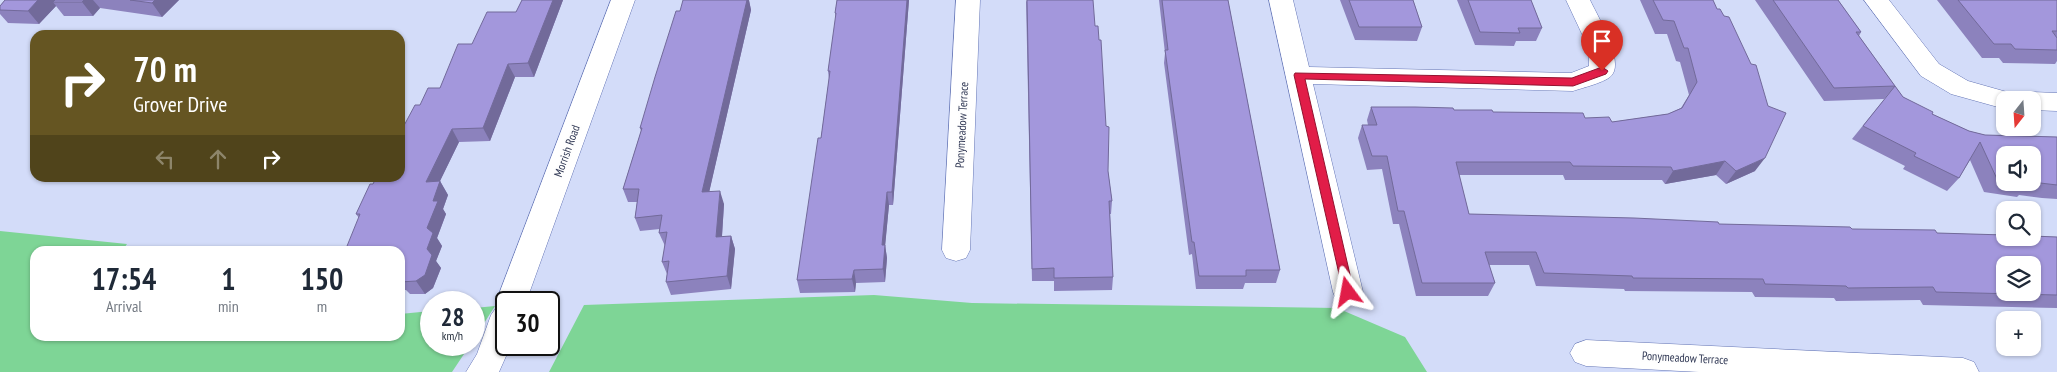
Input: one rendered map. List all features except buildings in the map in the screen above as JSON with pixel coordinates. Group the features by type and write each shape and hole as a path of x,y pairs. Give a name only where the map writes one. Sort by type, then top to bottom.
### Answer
{"street":[{"name":"Morrish Road","path":"515,291 624,0"},
{"name":"Ponymeadow Terrace","path":"956,250 968,0"},
{"path":"1281,0 1348,292"},
{"path":"1299,75 1573,82 1602,71 1600,49 1578,0"},
{"path":"1876,0 1930,70 1960,88 1996,98"},
{"path":"2041,101 2057,102"},
{"path":"482,372 490,360 495,346"},
{"name":"Ponymeadow Terrace","path":"1586,353 1963,372"}],"green space":[{"path":"0,231 127,244 126,246 30,246 30,341 405,341 405,314 420,312 420,356 463,356 452,372 0,372"},
{"path":"874,295 972,303 1337,308 1405,337 1427,372 549,372 557,356 560,356 560,351 584,305"},
{"path":"495,306 485,322 485,307"}],"route":[{"path":"1348,292 1299,75 1573,82 1602,71"}]}
